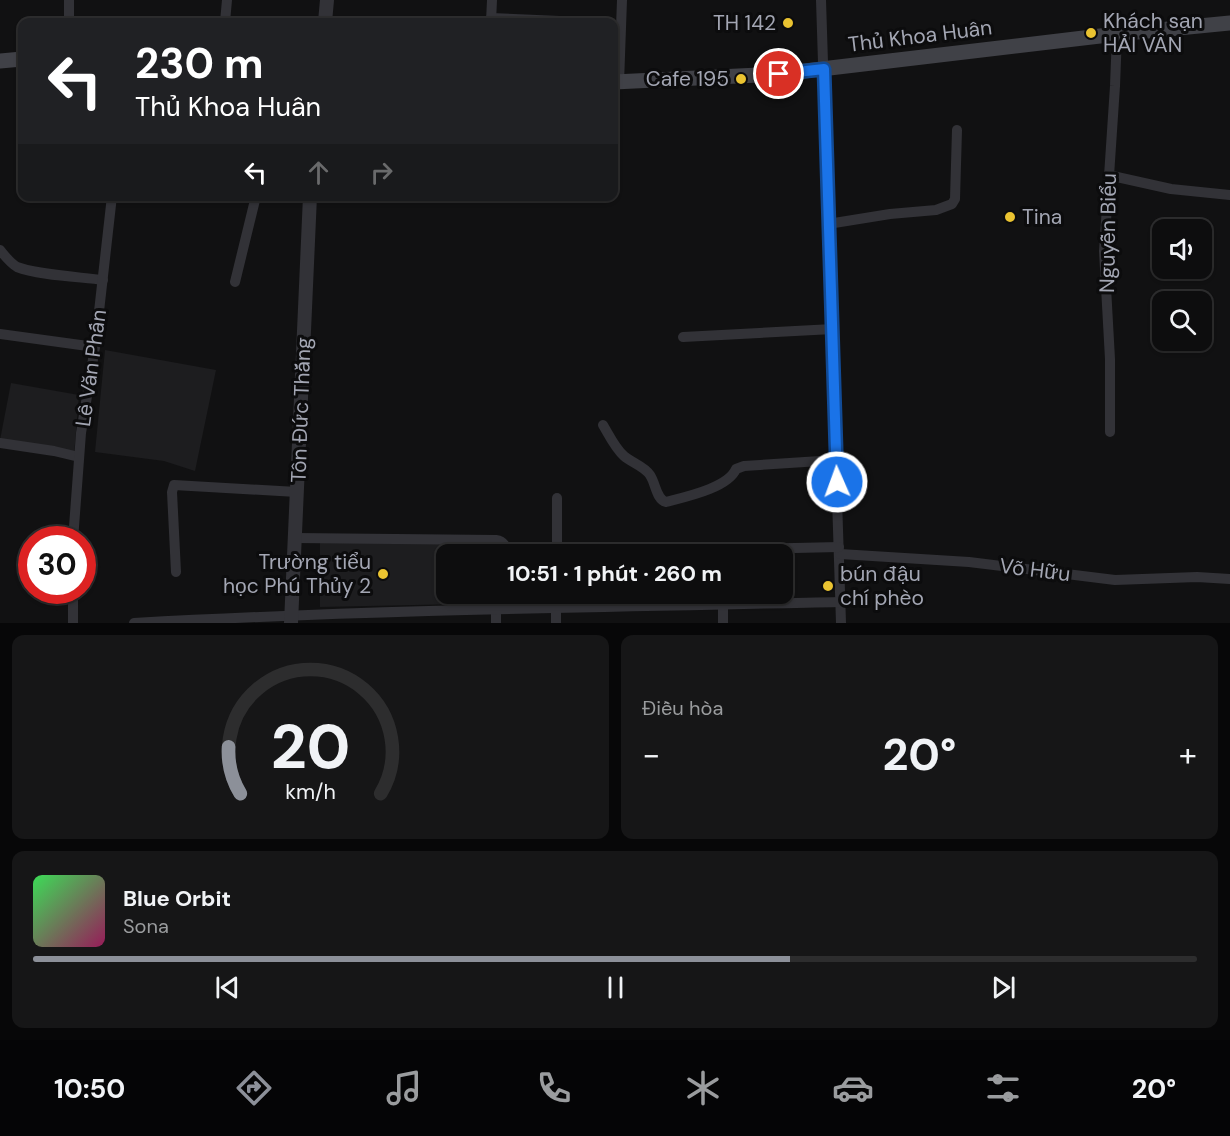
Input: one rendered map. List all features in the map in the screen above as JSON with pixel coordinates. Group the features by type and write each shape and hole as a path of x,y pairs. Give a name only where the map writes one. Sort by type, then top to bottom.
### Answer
{"main road":[{"name":"Thủ Khoa Huân","path":"618,82 723,78 824,69 1230,22"},
{"path":"0,62 18,60"}],"street":[{"path":"69,0 69,18"},
{"path":"225,18 227,0"},
{"path":"325,18 327,0"},
{"path":"491,18 492,0"},
{"path":"618,55 622,0"},
{"path":"820,0 833,329 841,623"},
{"name":"Nguyễn Biểu","path":"1110,432 1110,359 1104,251 1117,34"},
{"path":"828,224 891,214 936,210 952,204 955,199 957,130"},
{"path":"1108,176 1171,189 1230,195"},
{"name":"Lê Văn Phấn","path":"74,526 79,457 104,280 112,201"},
{"path":"234,282 255,201"},
{"name":"Tôn Đức Thắng","path":"291,619 310,201"},
{"path":"0,250 17,266 33,271 104,280"},
{"path":"683,337 833,329"},
{"path":"0,334 95,347"},
{"path":"603,425 618,450 651,476 660,499 666,502 705,491 732,477 736,469 744,466 836,460"},
{"path":"0,443 35,447 79,457"},
{"path":"176,572 172,492 174,485 297,492"},
{"path":"557,498 557,544"},
{"path":"295,538 496,540 504,544"},
{"name":"Võ Hữu","path":"793,549 839,550 969,562 1115,580 1197,577 1230,579"},
{"path":"793,602 840,602"},
{"path":"73,604 73,623"},
{"path":"496,623 503,604"},
{"path":"555,604 556,623"},
{"path":"134,623 655,604"},
{"path":"723,623 729,604"}],"shaded area":[{"path":"105,350 216,370 195,471 164,461 95,452"},
{"path":"11,383 79,395 74,455 0,440"},
{"name":"Trường tiểu học Phú Thủy 2","path":"320,541 461,544 436,544 436,604 462,604 320,607"}],"place":[{"name":"TH 142","path":"788,23"},
{"name":"Khách sạn HẢI VÂN","path":"1091,33"},
{"name":"Cafe 195","path":"741,79"},
{"name":"Tina","path":"1010,217"},
{"name":"Trường tiểu học Phú Thủy 2","path":"383,574"},
{"name":"bún đậu chí phèo","path":"828,586"}],"route":[{"path":"779,74 824,69 837,482"}]}
